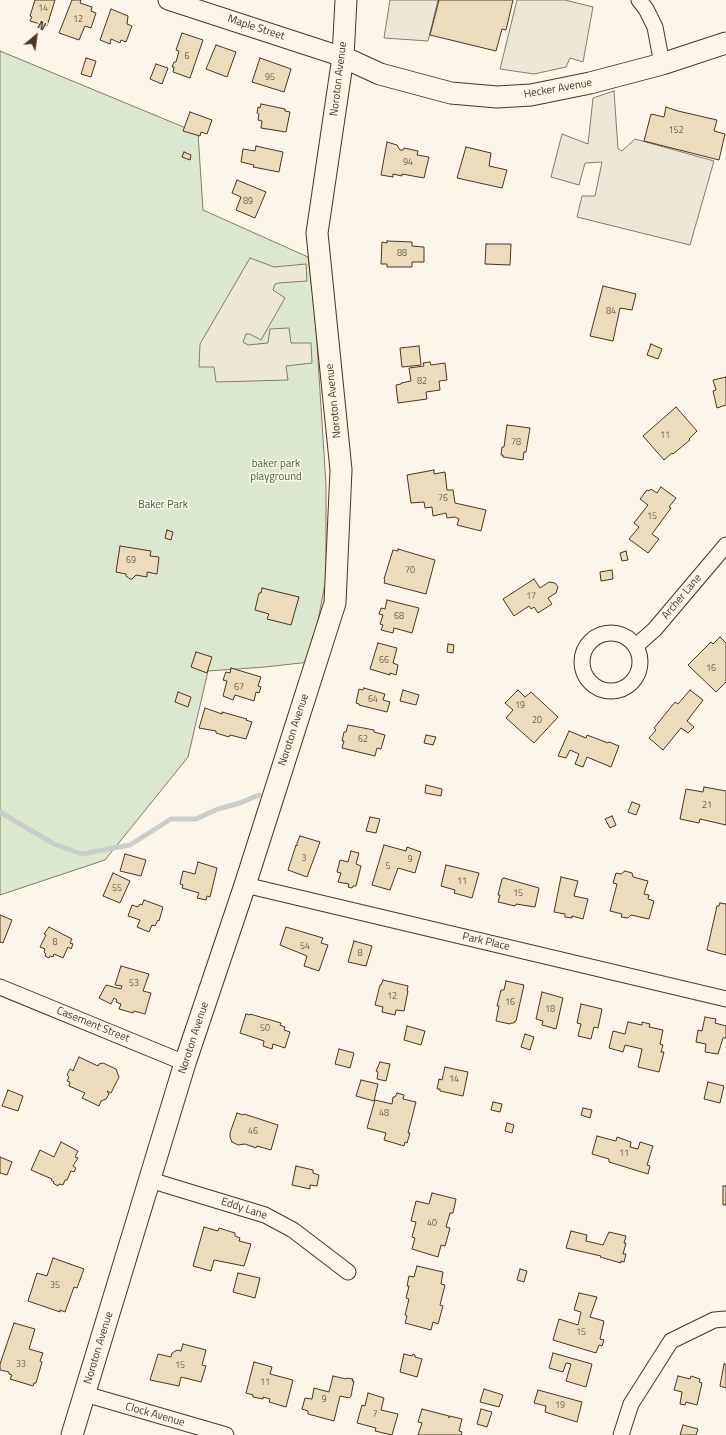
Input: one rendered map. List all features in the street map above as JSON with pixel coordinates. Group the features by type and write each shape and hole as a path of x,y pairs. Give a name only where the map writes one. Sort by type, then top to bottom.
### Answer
{"main road":[{"name":"Noroton Avenue","path":"72,1435 185,1063 245,885 334,603 341,470 317,233 343,57 346,0"},
{"name":"Hecker Avenue","path":"343,57 380,74 451,93 497,97 531,95 590,83 662,64 726,43"}],"street":[{"name":"Maple Street","path":"168,0 343,57"},
{"path":"639,0 646,9 655,26 662,64"},
{"name":"Archer Lane","path":"636,646 655,629 726,545"},
{"name":"Park Place","path":"245,885 726,999"},
{"name":"Casement Street","path":"0,987 185,1063"},
{"name":"Eddy Lane","path":"150,1180 265,1215 293,1230 348,1272"},
{"path":"621,1435 631,1404 671,1341 714,1320 726,1318"},
{"name":"Clock Avenue","path":"85,1394 226,1435"}],"green space":[{"name":"Baker Park","path":"0,51 198,133 203,210 308,257 315,313 326,485 326,579 310,662 208,671 188,757 105,860 0,895"}],"shaded area":[{"path":"390,0 438,0 428,41 384,38"},
{"path":"517,0 565,0 593,7 583,62 570,58 566,67 534,74 500,69"},
{"path":"614,91 618,149 622,151 635,139 714,161 690,245 577,217 582,196 595,196 602,162 585,163 579,185 551,177 562,134 588,144 593,98"},
{"path":"250,258 274,267 306,264 307,281 275,284 273,290 285,298 261,340 250,334 246,334 243,342 248,345 268,343 270,329 289,328 291,343 311,343 312,363 286,366 288,380 216,382 214,367 199,367 200,344"}],"building":[{"path":"35,0 55,0 47,26 30,21"},
{"path":"72,0 81,0 80,3 92,7 91,11 96,13 91,28 85,26 79,40 59,33"},
{"path":"439,0 513,0 506,30 502,29 496,51 430,35"},
{"path":"111,9 128,16 127,24 132,26 126,42 121,40 120,43 111,39 110,44 100,40"},
{"path":"182,33 203,40 190,78 173,72 174,67 172,67 174,62 176,62 179,51 176,50"},
{"path":"216,45 236,52 227,77 206,69"},
{"path":"86,58 96,61 91,77 81,74"},
{"path":"260,58 291,69 284,92 252,82"},
{"path":"156,64 168,68 162,84 150,79"},
{"path":"261,104 285,109 285,111 290,112 286,132 261,128 262,121 258,120 259,114 257,113 258,107 260,108"},
{"path":"666,107 717,120 714,131 725,134 719,160 644,141 651,114 664,117"},
{"path":"190,112 212,120 207,134 201,132 200,136 183,131"},
{"path":"387,142 397,145 400,150 403,150 404,148 418,151 417,155 429,157 424,178 402,174 402,176 393,174 393,177 381,175"},
{"path":"256,146 283,152 279,172 253,167 254,165 241,162 243,149 255,151"},
{"path":"466,147 491,153 489,166 507,170 502,188 457,178"},
{"path":"184,152 191,155 190,160 182,157"},
{"path":"237,180 266,192 255,218 236,210 241,197 232,193"},
{"path":"387,241 412,242 412,246 424,247 424,262 412,262 412,267 387,267 387,264 381,264 382,242 387,243"},
{"path":"486,244 511,244 510,265 485,264"},
{"path":"603,286 636,294 632,310 620,308 613,341 590,336"},
{"path":"651,344 662,349 658,359 647,355"},
{"path":"419,346 421,365 402,367 400,348"},
{"path":"430,362 431,365 445,363 447,380 439,381 440,390 426,392 427,399 398,403 396,385 411,381 409,368 424,366 423,363"},
{"path":"726,377 726,405 717,408 713,391 716,390 713,380"},
{"path":"676,407 697,431 689,439 690,440 664,460 643,436"},
{"path":"507,425 530,428 526,452 524,452 523,460 503,457 503,455 501,455 502,447 504,447"},
{"path":"434,470 434,474 445,472 447,490 453,490 455,503 486,510 481,531 457,525 459,519 455,517 447,518 446,513 433,516 432,507 425,508 424,502 411,503 407,475"},
{"path":"661,487 676,498 669,507 671,508 652,534 659,539 648,553 629,539 639,527 634,523 648,505 640,499 647,490 649,491 651,489 657,493"},
{"path":"167,530 173,532 171,540 165,538"},
{"path":"120,546 151,551 150,556 159,557 157,574 147,572 147,577 136,575 130,579 126,576 126,574 116,572"},
{"path":"398,549 435,560 426,594 384,583 393,550 398,551"},
{"path":"626,551 628,560 622,561 620,553"},
{"path":"612,570 613,579 601,581 600,572"},
{"path":"534,579 540,588 549,582 555,583 558,587 556,593 548,598 552,604 538,613 534,607 531,609 529,606 514,616 503,599"},
{"path":"262,588 299,597 291,625 267,619 269,614 255,610 259,593 261,593"},
{"path":"387,600 419,608 412,633 394,628 393,633 381,630 383,625 380,624 383,615 379,614 381,608 385,609"},
{"path":"720,637 726,643 726,682 716,692 688,665 711,642 713,644"},
{"path":"378,643 397,648 393,663 398,665 396,675 390,673 390,675 370,669"},
{"path":"448,644 454,645 453,653 447,652"},
{"path":"196,652 212,657 207,673 191,667"},
{"path":"231,668 261,677 258,686 261,687 259,693 256,692 254,701 235,695 233,700 223,696 227,681 223,680 226,672 230,673"},
{"path":"364,688 385,694 383,700 390,702 387,712 356,703 359,689 363,690"},
{"path":"403,690 419,695 416,705 400,701"},
{"path":"518,690 525,697 531,692 558,717 534,743 506,718 513,710 505,703"},
{"path":"690,690 703,700 687,721 694,727 688,733 681,728 663,750 649,738 656,730 654,728 675,702 678,704"},
{"path":"178,692 191,697 188,707 175,702"},
{"path":"205,708 222,714 222,712 247,719 246,720 252,722 246,739 230,735 229,737 216,733 216,731 199,728"},
{"path":"348,725 374,730 374,732 385,735 381,749 377,748 375,756 342,748 344,732 346,732"},
{"path":"569,731 586,738 587,735 619,746 611,767 587,757 583,767 575,764 579,754 570,750 566,758 558,756"},
{"path":"426,735 436,737 433,745 424,743"},
{"path":"426,785 442,789 441,796 425,793"},
{"path":"704,787 726,791 726,825 700,819 699,823 680,819 686,789 703,792"},
{"path":"632,802 640,805 636,815 628,812"},
{"path":"612,816 616,825 610,828 605,819"},
{"path":"370,817 380,819 376,833 366,831"},
{"path":"300,836 320,842 307,877 288,870"},
{"path":"384,845 406,851 407,847 421,852 415,873 398,868 390,890 372,885"},
{"path":"351,851 359,853 356,864 361,866 356,886 353,886 352,888 348,887 349,884 338,882 341,873 337,872 340,860 348,862"},
{"path":"125,854 146,860 141,876 120,871"},
{"path":"198,862 217,868 210,897 207,896 206,900 197,898 199,893 182,888 183,885 180,884 183,871 195,874"},
{"path":"446,865 479,873 472,898 454,893 455,890 441,886"},
{"path":"625,871 632,873 633,877 648,881 644,894 649,895 648,899 654,901 649,919 631,915 628,918 621,917 622,914 610,911 617,884 613,883 616,873 621,874"},
{"path":"113,873 130,881 120,903 103,896"},
{"path":"561,877 578,881 574,896 588,899 583,919 572,916 572,918 565,917 565,914 554,912"},
{"path":"504,878 539,888 535,907 516,904 515,906 498,902 502,879"},
{"path":"144,900 163,907 159,921 158,920 155,926 152,925 149,932 137,927 140,920 128,916 132,905 138,907 140,904 142,905"},
{"path":"720,903 726,904 726,955 707,950 717,906 719,906"},
{"path":"0,915 12,920 3,943 0,942"},
{"path":"49,927 72,939 70,943 73,944 71,949 68,947 63,958 54,954 53,957 50,956 49,958 45,956 45,949 40,947 46,935 44,934"},
{"path":"286,927 323,938 321,943 328,945 319,971 304,966 307,956 280,945"},
{"path":"354,941 372,946 366,966 348,962"},
{"path":"121,966 149,974 143,991 151,993 145,1014 134,1011 133,1013 119,1009 121,1004 116,1002 117,1000 114,998 111,1004 99,998 106,985 121,989 122,986 115,985"},
{"path":"383,980 408,986 404,1011 396,1010 395,1015 382,1012 383,1007 375,1005 380,985"},
{"path":"506,981 524,985 516,1021 510,1024 496,1021 499,1006 497,1006 501,990 504,990"},
{"path":"542,992 563,998 556,1029 542,1025 543,1021 536,1019"},
{"path":"581,1004 602,1009 598,1028 594,1027 591,1039 578,1036 581,1024 577,1023"},
{"path":"246,1014 281,1023 280,1025 285,1027 284,1030 290,1032 285,1048 273,1044 272,1049 263,1046 264,1041 240,1033"},
{"path":"705,1017 716,1019 715,1023 726,1026 726,1038 723,1038 718,1054 705,1052 706,1044 696,1042 698,1030 702,1031"},
{"path":"628,1022 642,1025 642,1022 650,1024 649,1027 663,1030 660,1044 663,1045 661,1052 664,1052 659,1072 638,1067 642,1049 625,1045 623,1052 609,1048 613,1031 625,1034"},
{"path":"407,1026 425,1031 421,1045 404,1040"},
{"path":"525,1034 534,1037 530,1050 521,1047"},
{"path":"339,1049 354,1053 350,1068 335,1064"},
{"path":"79,1057 98,1066 99,1064 103,1063 116,1069 119,1077 111,1093 107,1091 109,1094 106,1099 101,1101 99,1106 82,1098 85,1093 69,1086 70,1082 67,1081 69,1077 67,1075 70,1069 73,1071"},
{"path":"380,1062 390,1064 386,1081 377,1079 378,1072 376,1071"},
{"path":"445,1067 468,1072 463,1096 437,1089 439,1079 442,1080"},
{"path":"361,1080 378,1084 374,1101 356,1096"},
{"path":"708,1082 724,1086 720,1103 704,1099"},
{"path":"8,1090 23,1096 18,1111 2,1106"},
{"path":"397,1093 404,1095 403,1099 416,1102 408,1133 410,1133 407,1143 405,1142 404,1146 384,1140 386,1133 367,1128 375,1100 392,1104 393,1097 395,1097"},
{"path":"493,1102 502,1104 500,1112 491,1110"},
{"path":"583,1108 592,1110 590,1118 581,1115"},
{"path":"237,1113 278,1125 271,1150 257,1146 256,1148 245,1144 238,1145 232,1142 230,1133"},
{"path":"507,1123 514,1125 512,1133 505,1131"},
{"path":"597,1136 616,1141 617,1137 631,1142 630,1147 638,1149 640,1142 653,1146 647,1165 650,1166 648,1174 609,1162 609,1159 592,1154"},
{"path":"61,1142 78,1151 75,1157 78,1158 73,1166 76,1168 74,1172 71,1171 63,1185 59,1184 58,1186 53,1183 54,1182 51,1180 52,1179 31,1170 40,1150 54,1157"},
{"path":"0,1157 12,1162 7,1175 0,1173"},
{"path":"296,1166 313,1170 313,1173 319,1175 317,1186 310,1185 310,1189 292,1185"},
{"path":"723,1186 726,1186 726,1205 723,1205"},
{"path":"432,1193 456,1199 453,1213 450,1213 446,1227 450,1228 445,1246 441,1245 438,1257 412,1249 415,1238 412,1237 416,1222 411,1221 416,1201 429,1204"},
{"path":"204,1227 218,1231 219,1228 235,1233 235,1236 240,1238 239,1241 251,1244 244,1266 214,1260 211,1271 193,1266"},
{"path":"571,1231 587,1235 586,1241 603,1245 609,1232 626,1236 623,1254 626,1254 624,1262 621,1261 621,1263 600,1257 601,1256 566,1248"},
{"path":"53,1258 84,1269 77,1288 74,1287 65,1312 60,1310 60,1312 28,1301 37,1273 47,1276"},
{"path":"417,1266 443,1272 441,1284 445,1285 440,1305 443,1306 438,1324 433,1322 431,1330 405,1323 407,1316 405,1315 409,1299 406,1298 409,1286 407,1286 409,1276 414,1277"},
{"path":"520,1269 527,1271 524,1282 517,1280"},
{"path":"238,1273 260,1278 255,1298 233,1292"},
{"path":"579,1293 597,1297 590,1317 604,1321 600,1339 604,1340 602,1346 599,1345 596,1353 553,1340 559,1319 578,1325 581,1312 574,1310"},
{"path":"14,1323 35,1329 29,1349 43,1353 36,1383 34,1383 33,1386 10,1379 12,1375 9,1374 9,1372 0,1370 0,1364"},
{"path":"183,1344 206,1350 202,1365 206,1366 201,1382 181,1377 179,1386 150,1380 158,1354 171,1357 172,1353 177,1350 181,1351"},
{"path":"553,1353 592,1364 586,1387 566,1381 571,1364 566,1363 563,1372 549,1368"},
{"path":"404,1354 412,1356 413,1354 415,1357 422,1359 417,1377 400,1372"},
{"path":"254,1362 272,1367 270,1374 293,1380 286,1407 269,1402 270,1399 253,1397 253,1395 246,1393"},
{"path":"724,1364 726,1364 726,1388 720,1386"},
{"path":"333,1376 353,1379 352,1381 354,1381 351,1396 349,1398 340,1396 334,1421 308,1414 308,1411 302,1409 305,1398 312,1399 314,1388 329,1392"},
{"path":"678,1376 690,1379 691,1376 700,1379 699,1382 702,1383 697,1405 686,1402 685,1405 680,1404 682,1392 674,1390"},
{"path":"484,1389 503,1395 499,1407 480,1402"},
{"path":"538,1390 582,1402 577,1422 545,1412 546,1406 534,1403"},
{"path":"368,1393 384,1398 381,1410 398,1414 392,1435 375,1431 376,1428 357,1423 362,1405 365,1406"},
{"path":"422,1409 449,1416 449,1418 450,1416 462,1419 459,1431 462,1432 461,1435 418,1435 422,1423 418,1422"},
{"path":"481,1409 492,1412 487,1427 477,1424"},
{"path":"683,1425 698,1429 696,1435 680,1435"}],"waterway":[{"path":"0,812 54,844 82,854 130,845 171,819 196,819 218,809 240,803 259,795"}],"park label":[{"name":"baker park playground","path":"276,470"}]}
